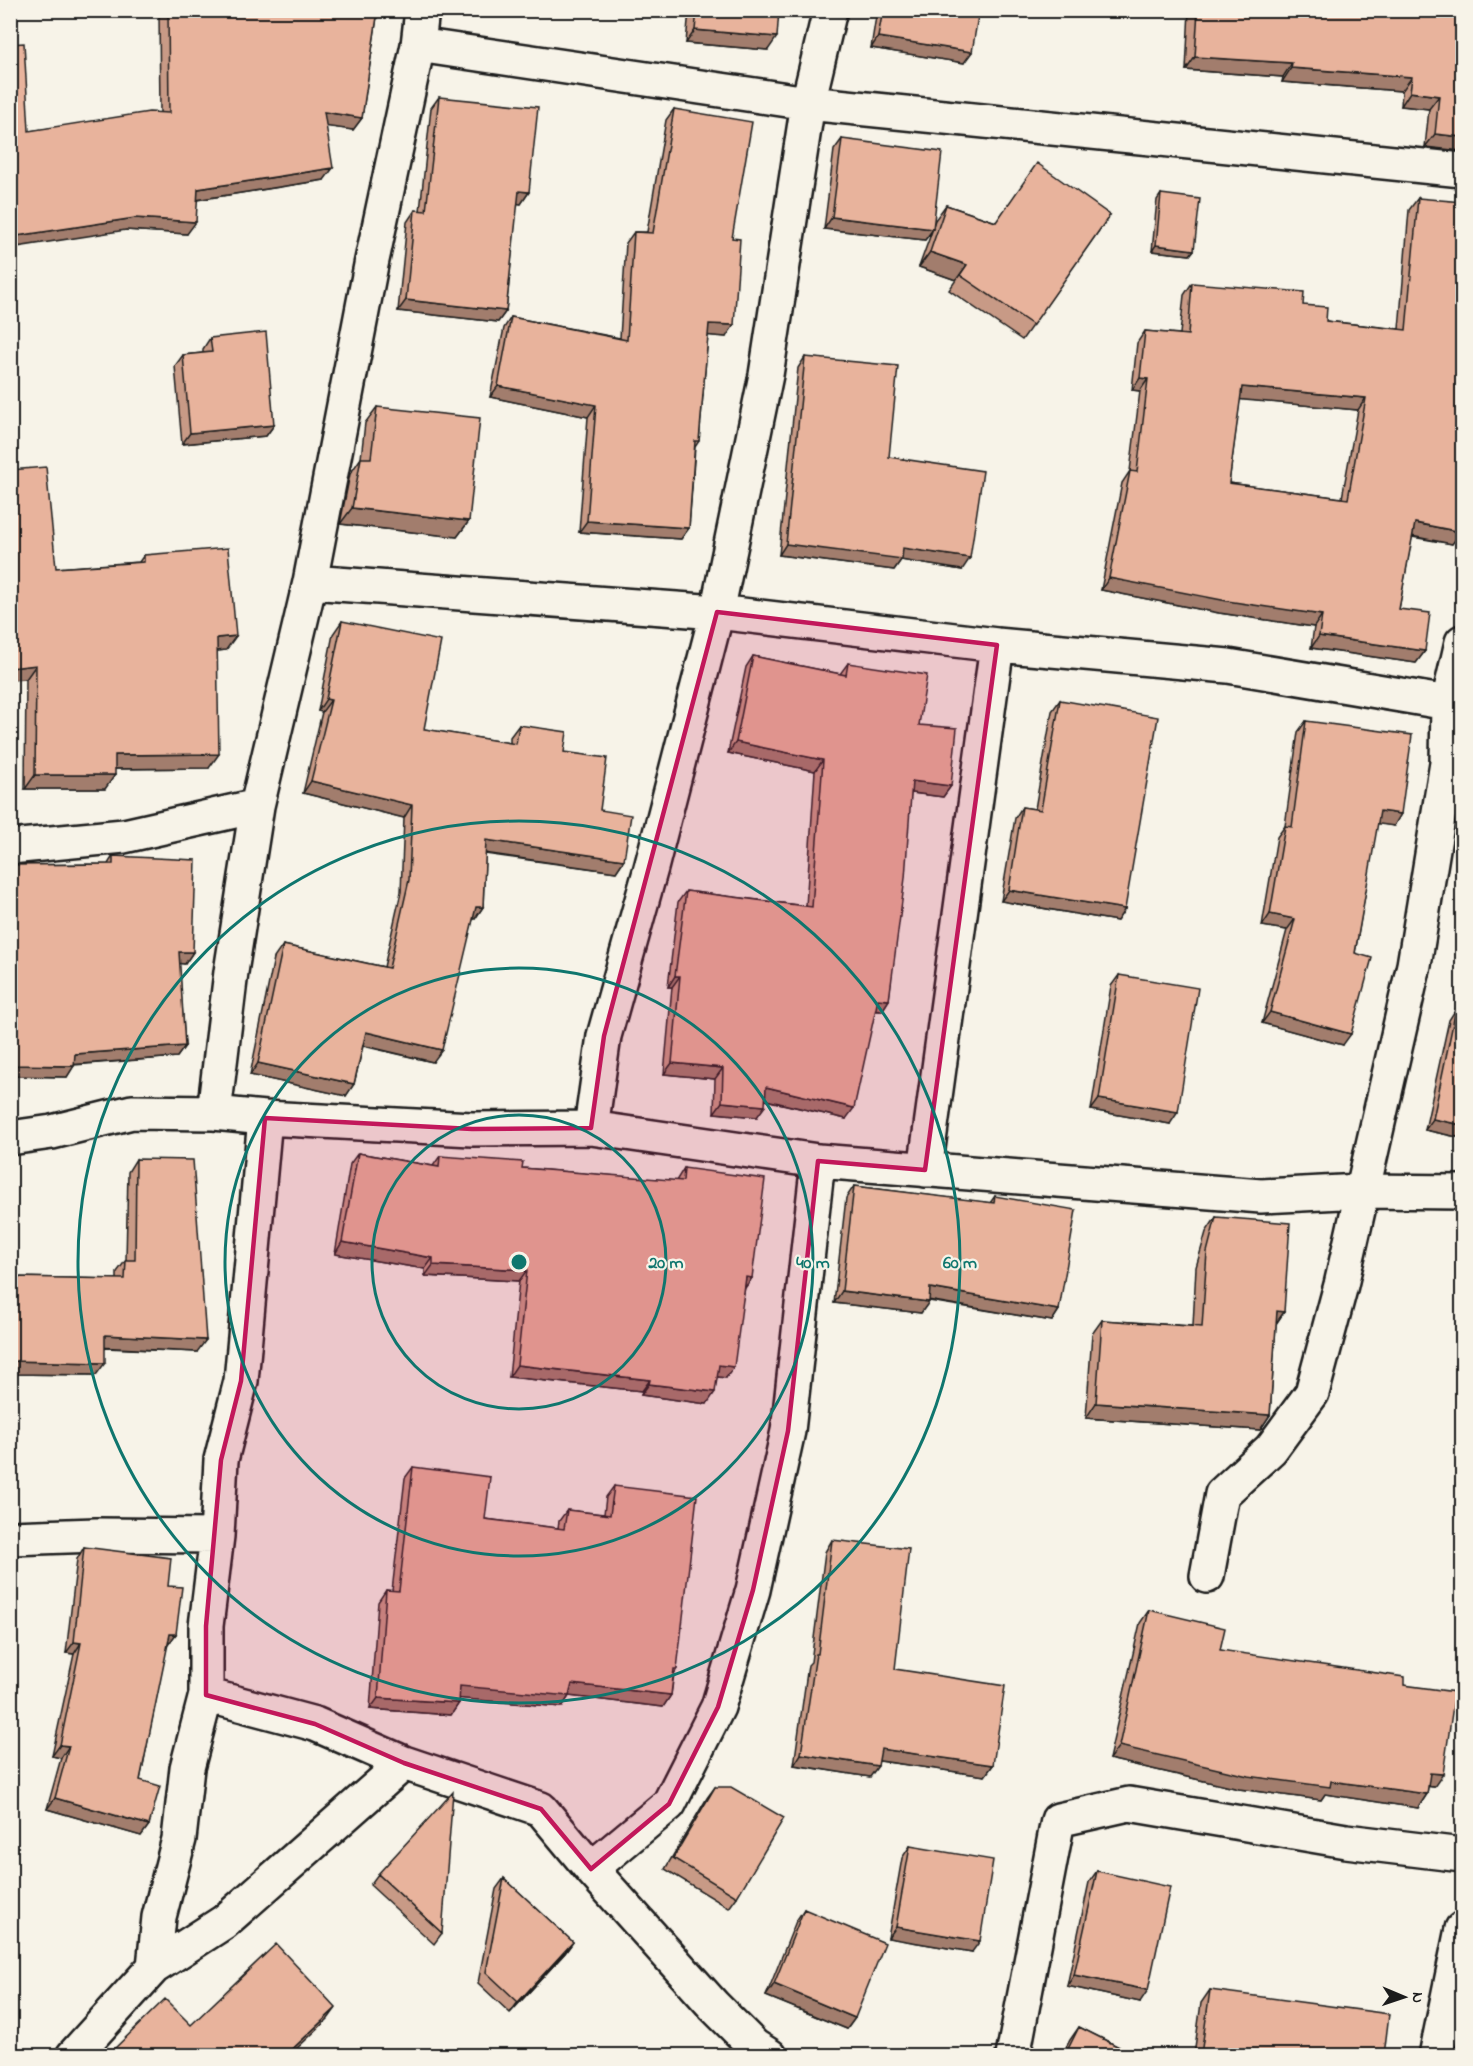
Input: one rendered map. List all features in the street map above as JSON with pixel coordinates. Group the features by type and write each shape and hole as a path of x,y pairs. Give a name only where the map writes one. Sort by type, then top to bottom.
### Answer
{"street":[{"path":"214,1113 231,972 257,806 310,582 371,265 418,45 422,10"},
{"path":"591,1128 604,1036 651,868 717,612 766,375 808,103 830,10"},
{"path":"418,45 808,103 1462,170"},
{"path":"310,582 717,612 997,645 1228,666 1448,703"},
{"path":"1207,1576 1222,1494 1271,1449 1312,1393 1341,1285 1414,965 1455,765 1448,703 1462,642"},
{"path":"925,1170 997,645"},
{"path":"10,847 124,836 257,806"},
{"path":"10,1138 52,1132 132,1112 214,1113 265,1118 472,1129 591,1128 818,1161 1261,1196 1361,1191 1462,1192"},
{"path":"154,1967 159,1917 179,1839 187,1768 206,1695 206,1626 217,1536 221,1460 241,1381 265,1118"},
{"path":"591,1869 669,1804 718,1707 753,1590 788,1431 818,1161"},
{"path":"10,1538 96,1535 217,1536"},
{"path":"206,1695 315,1724 404,1763 541,1809 591,1869 714,2006 754,2046 770,2055"},
{"path":"73,2055 154,1967 224,1923 404,1763"},
{"path":"1013,2055 1058,1820 1129,1804 1346,1841 1462,1855"},
{"path":"1436,2055 1462,1929"}],"highlighted area":[{"path":"717,612 997,645 925,1170 818,1161 788,1431 753,1590 718,1707 669,1804 591,1869 541,1809 404,1763 315,1724 206,1695 206,1626 221,1460 241,1381 265,1118 472,1129 591,1128 604,1036"}],"building":[{"path":"168,10 378,10 362,118 324,112 333,168 198,189 196,222 135,218 10,237 10,44 24,43 29,131 149,112 169,113"},
{"path":"697,10 779,10 777,37 695,30"},
{"path":"883,10 979,10 972,52 878,37"},
{"path":"1198,10 1462,10 1462,137 1435,134 1439,96 1410,92 1412,77 1291,68 1292,63 1195,57"},
{"path":"439,97 538,107 529,192 519,191 506,311 406,300 415,210 426,211"},
{"path":"674,109 752,122 732,238 740,239 734,325 709,324 699,441 695,441 689,528 587,521 596,405 498,386 511,317 627,340 634,232 653,233"},
{"path":"842,139 942,152 933,229 832,217"},
{"path":"1037,163 1110,215 1033,325 960,275 967,265 930,252 946,205 996,222"},
{"path":"1161,194 1200,199 1194,250 1156,245"},
{"path":"1418,198 1462,202 1461,532 1415,523 1399,609 1430,613 1425,651 1319,636 1322,615 1227,601 1109,578 1130,471 1137,472 1148,379 1140,378 1145,331 1188,335 1192,283 1304,292 1303,305 1327,307 1326,321 1406,330","holes":["1242,387 1366,398 1348,499 1229,483"]},
{"path":"266,332 274,425 190,433 183,355 212,352 210,338"},
{"path":"805,357 898,366 889,457 983,471 970,558 903,548 902,559 786,544"},
{"path":"377,407 480,418 469,521 352,508 361,458 371,458"},
{"path":"46,467 56,568 144,562 144,555 228,548 236,636 217,638 219,754 115,755 115,775 35,775 36,665 10,668 10,470"},
{"path":"342,621 441,641 424,729 516,744 519,725 567,732 564,752 607,758 600,810 631,815 624,860 486,840 483,907 476,907 442,1050 366,1032 354,1084 258,1063 283,945 389,968 409,880 412,805 311,781 331,700 326,699"},
{"path":"753,656 846,675 848,663 927,675 919,725 957,728 951,786 912,781 905,878 889,1000 878,999 854,1108 766,1087 765,1106 722,1102 723,1068 672,1063 680,976 675,976 686,891 812,907 823,760 736,742"},
{"path":"1060,700 1158,717 1125,909 1009,890 1022,807 1041,810"},
{"path":"1306,721 1412,735 1401,814 1380,811 1355,953 1372,958 1351,1034 1270,1012 1295,919 1270,914 1285,826 1292,827"},
{"path":"113,856 196,860 193,952 179,952 185,1046 75,1054 74,1066 10,1065 10,865 113,864"},
{"path":"1119,975 1198,988 1178,1112 1099,1099"},
{"path":"1456,1009 1462,1010 1462,1125 1433,1119"},
{"path":"358,1153 439,1167 440,1156 523,1162 522,1168 683,1181 684,1168 765,1179 752,1278 746,1277 734,1367 719,1365 715,1392 649,1384 650,1380 517,1365 527,1270 433,1265 433,1258 342,1242"},
{"path":"136,1159 193,1160 206,1340 105,1335 105,1363 10,1361 10,1277 125,1279 126,1260 135,1260"},
{"path":"854,1186 994,1203 995,1196 1076,1210 1059,1310 930,1288 929,1302 842,1291"},
{"path":"1216,1217 1290,1223 1284,1312 1277,1311 1270,1415 1096,1403 1102,1320 1202,1327 1207,1252"},
{"path":"413,1467 490,1477 485,1519 564,1529 567,1510 610,1515 614,1486 697,1496 677,1669 674,1669 671,1695 572,1684 569,1696 460,1686 459,1703 378,1698 386,1590 399,1591"},
{"path":"832,1540 909,1549 895,1669 1005,1686 993,1765 881,1749 878,1766 801,1754 816,1654 818,1654"},
{"path":"84,1547 171,1558 168,1586 182,1587 176,1634 170,1634 140,1780 160,1786 149,1825 55,1798 69,1746 60,1745 81,1643 74,1642"},
{"path":"1149,1610 1225,1628 1220,1650 1404,1677 1404,1685 1455,1692 1443,1774 1430,1773 1427,1794 1331,1781 1330,1787 1248,1776 1119,1746"},
{"path":"715,1787 731,1787 784,1818 737,1897 673,1858"},
{"path":"453,1792 442,1933 378,1874"},
{"path":"910,1846 993,1860 980,1941 896,1927"},
{"path":"1097,1871 1170,1887 1148,1990 1074,1975"},
{"path":"504,1878 573,1942 518,2002 486,1972"},
{"path":"804,1909 885,1943 855,2018 774,1984"},
{"path":"276,1944 336,2008 286,2055 108,2055 165,1999 191,2025"},
{"path":"1210,1990 1389,2014 1384,2055 1201,2055"},
{"path":"1079,2027 1135,2055 1065,2055"}]}
